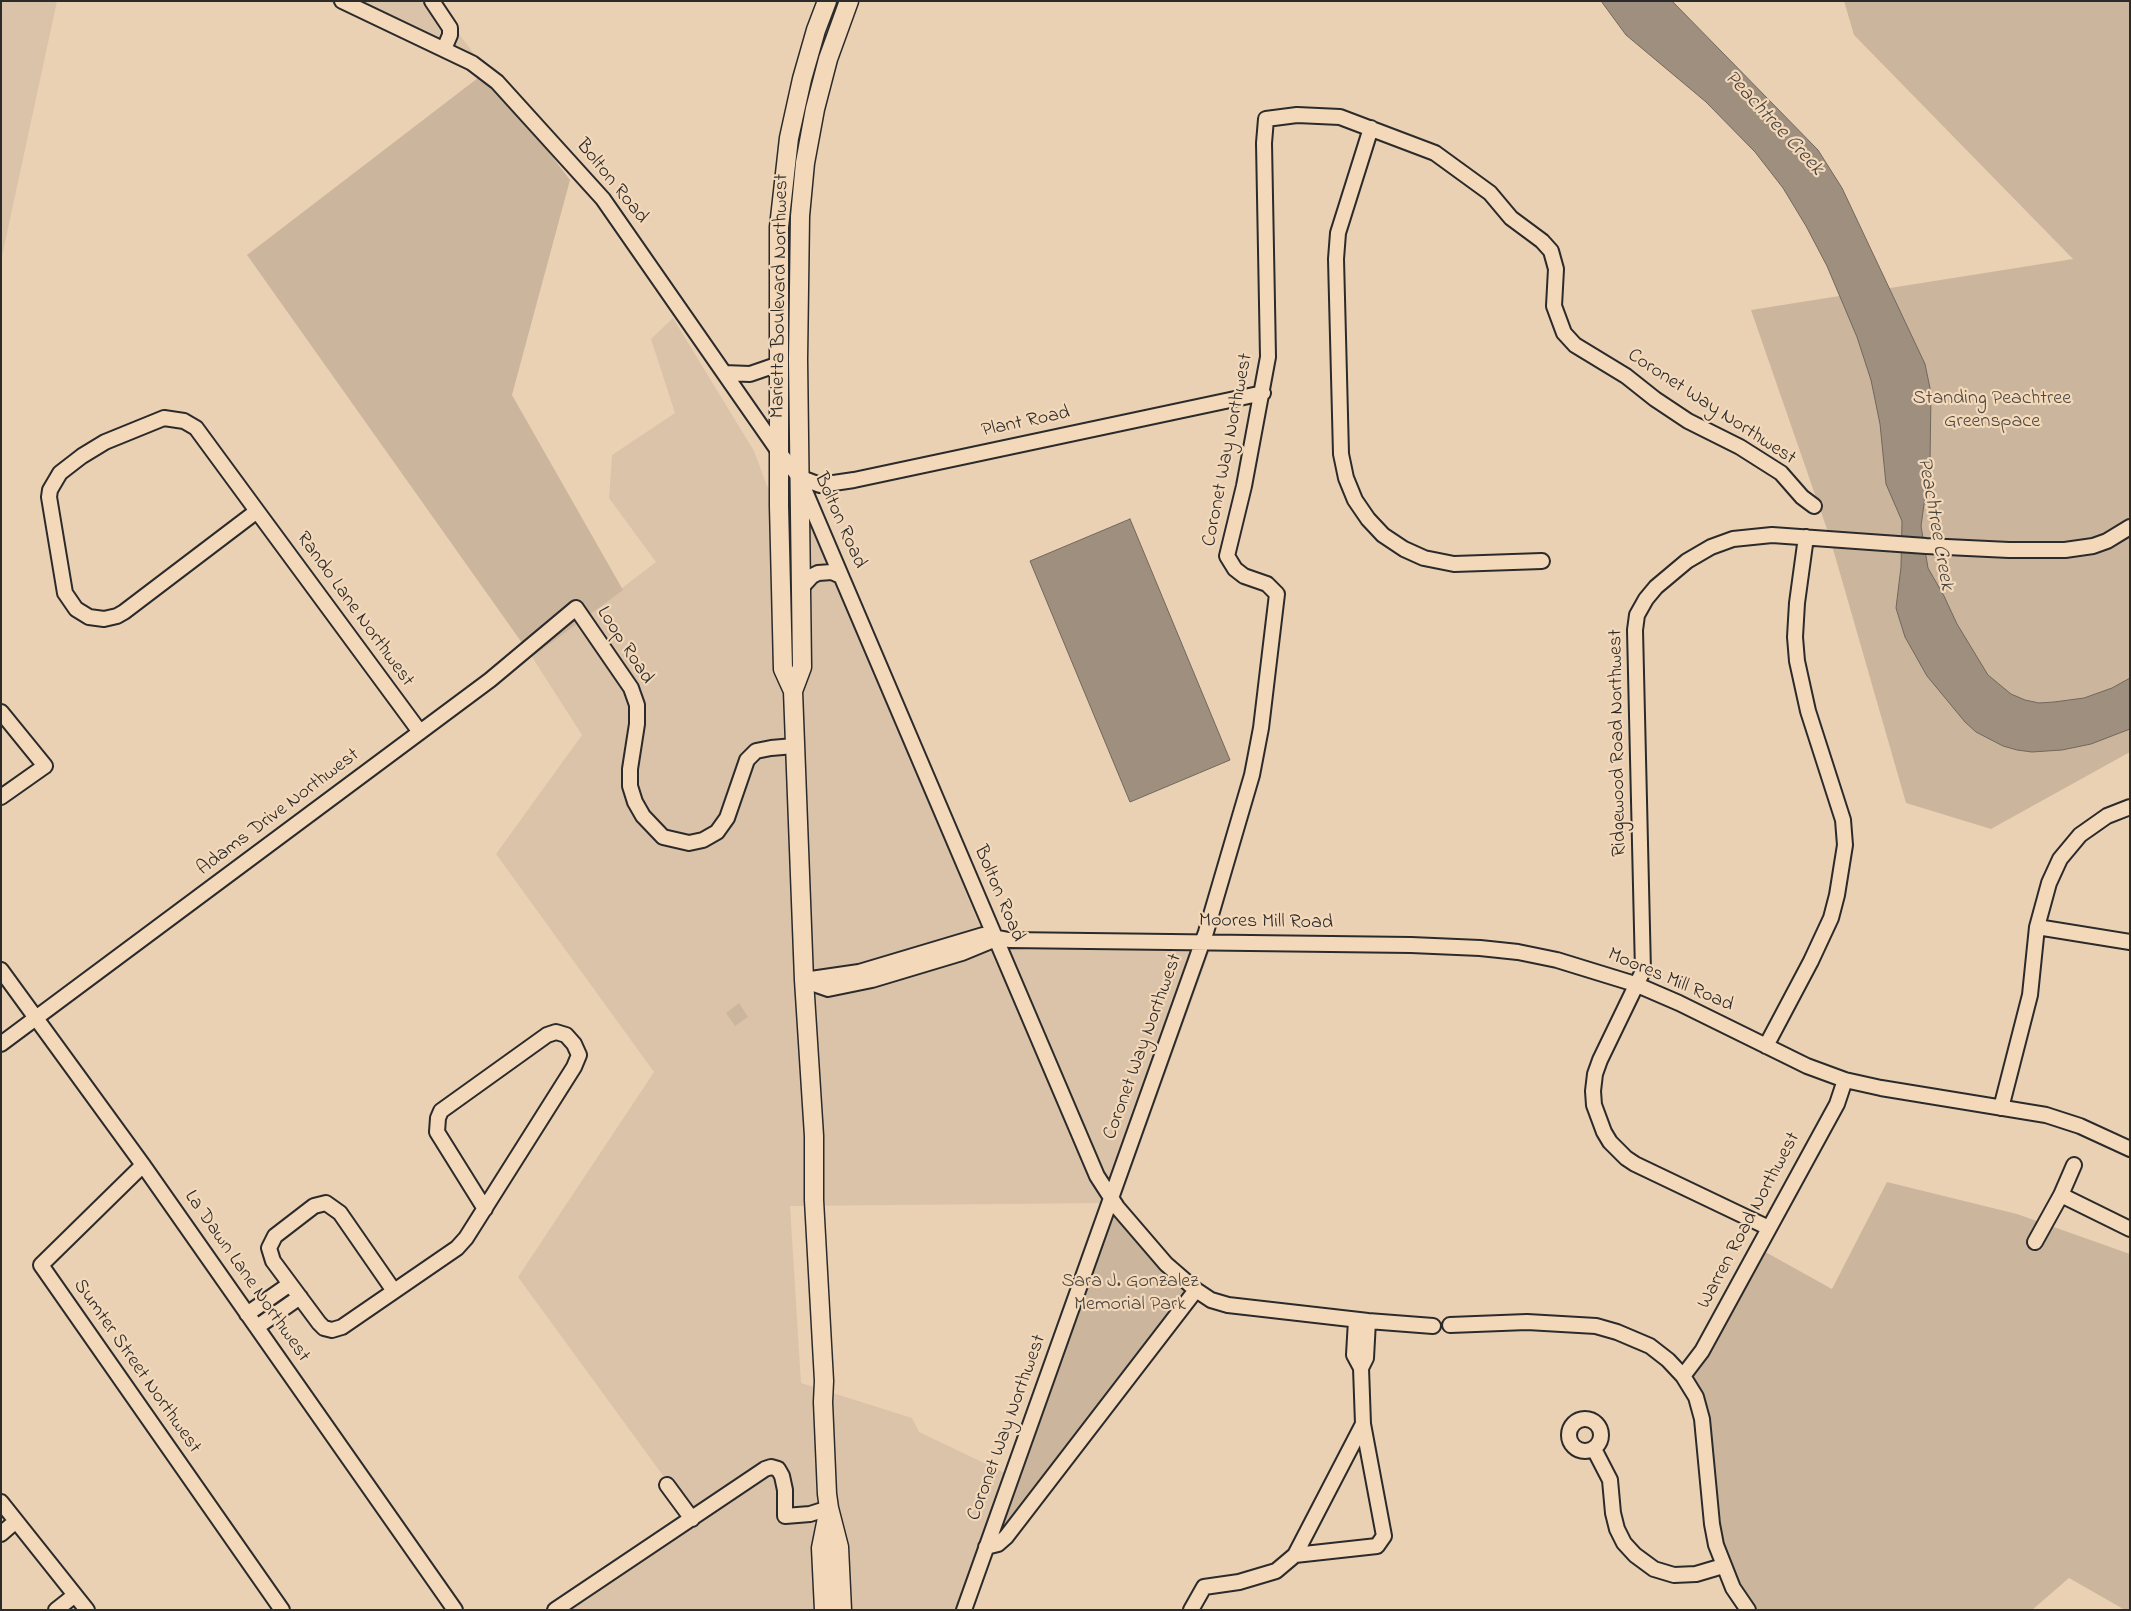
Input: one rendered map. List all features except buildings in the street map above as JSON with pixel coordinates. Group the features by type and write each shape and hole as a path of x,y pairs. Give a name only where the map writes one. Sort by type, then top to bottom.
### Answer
{"main road":[{"name":"Marietta Boulevard Northwest","path":"779,452 779,227 784,170 802,79 816,30 827,1"},
{"name":"Marietta Boulevard Northwest","path":"793,692 802,667 798,289 804,162 828,59 849,1"},
{"path":"779,452 783,668 793,692 804,980 814,1136 814,1200 824,1380 823,1402 829,1508 839,1547 842,1610"},
{"path":"824,1610 821,1548 829,1508"}],"street":[{"name":"Bolton Road","path":"342,1 444,48 472,63 497,82 603,199 779,452 799,477 1097,1176 1111,1200 1153,1250 1196,1290 1211,1300 1228,1305 1433,1326"},
{"path":"432,1 450,28 450,35 444,48"},
{"name":"Coronet Way Northwest","path":"964,1610 1202,943 1234,841 1252,775 1261,728 1277,594 1267,584 1244,576 1235,570 1227,556 1244,486 1268,357 1264,143 1266,119 1297,115 1340,117 1435,153 1490,193 1511,218 1551,251 1556,269 1554,306 1564,333 1575,345 1626,376 1655,400 1688,421 1740,447 1781,474 1802,497 1814,506"},
{"path":"1371,128 1338,233 1336,259 1341,454 1346,478 1355,500 1368,519 1390,540 1404,550 1424,558 1454,564 1542,561"},
{"path":"724,373 750,374 779,364"},
{"name":"Plant Road","path":"799,477 820,485 854,480 1262,393"},
{"name":"Rando Lane Northwest","path":"257,510 118,616 104,619 88,617 76,609 67,597 49,497 50,490 60,473 105,442 164,418 184,421 196,428 257,510 420,732"},
{"name":"Ridgewood Road Northwest","path":"1769,1228 1636,1164 1617,1150 1604,1132 1594,1105 1595,1074 1600,1060 1643,971 1634,630 1637,615 1646,599 1656,587 1687,561 1711,547 1733,539 1753,535 2009,550 2072,550 2107,541 2130,527"},
{"path":"1766,1046 1831,918 1837,895 1845,845 1842,820 1808,711 1797,661 1795,637 1797,603 1806,537"},
{"path":"801,588 805,582 818,573 832,572 841,576"},
{"name":"Adams Drive Northwest","path":"1,1044 490,680 571,613"},
{"name":"Loop Road","path":"571,613 631,688 637,705 637,724 630,769 630,786 635,802 643,816 663,836 689,843 703,840 717,832 726,818 746,760 756,751 794,746"},
{"path":"1,712 45,766 1,797"},
{"path":"2001,1108 2030,995 2037,926 2049,883 2060,859 2069,847 2093,824 2130,807"},
{"path":"2037,926 2130,942"},
{"name":"Moores Mill Road","path":"804,980 828,989 872,980 945,959 986,945 996,939 1411,945 1480,948 1518,952 1557,960 1636,984 1807,1066 1845,1080 1880,1088 2046,1115 2080,1126 2130,1149"},
{"name":"La Dawn Lane Northwest","path":"1,970 143,1165 454,1610"},
{"path":"394,1291 340,1213 326,1203 314,1206 275,1236 269,1248 273,1261 319,1323 324,1328 332,1330 342,1327 457,1248 485,1209 574,1067 579,1055 574,1044 566,1035 556,1032 547,1035 441,1111 438,1118 437,1132 485,1209"},
{"name":"Warren Road Northwest","path":"1683,1376 1702,1351 1837,1104 1845,1080"},
{"name":"Sumter Street Northwest","path":"143,1165 41,1265 282,1610"},
{"path":"2035,1242 2061,1195 2074,1166"},
{"path":"2061,1195 2130,1229"},
{"path":"247,1314 290,1284"},
{"path":"986,1548 998,1544 1006,1536 1196,1290"},
{"path":"256,1327 300,1297"},
{"path":"1295,1555 1376,1546 1384,1536 1363,1424 1361,1368 1366,1358 1362,1320"},
{"path":"1450,1325 1527,1322 1596,1326 1617,1332 1650,1346 1668,1360 1683,1376 1696,1397 1702,1419 1712,1524 1723,1566 1733,1588 1748,1610"},
{"path":"1191,1610 1204,1587 1239,1582 1276,1571 1295,1555 1363,1424"},
{"path":"1594,1449 1610,1480 1613,1513 1617,1529 1624,1543 1635,1555 1654,1568 1674,1574 1696,1574 1723,1566"},
{"path":"555,1610 765,1469 771,1467 778,1470 782,1476 785,1490 785,1516 810,1514 829,1508"},
{"path":"668,1485 692,1519"},
{"path":"1,1502 87,1610"},
{"path":"1,1534 16,1521"},
{"path":"56,1610 75,1595"}],"shaded area":[{"path":"1,1 57,1 1,261"},
{"path":"327,1 434,1 487,71 356,14"},
{"path":"673,318 754,451 767,486 808,515 989,948 1210,950 1121,1198 1106,1203 790,1206 801,1383 912,1418 919,1432 1005,1473 962,1610 549,1610 691,1514 518,1277 654,1072 496,854 582,735 532,657 656,562 609,498 612,455 675,413 651,339"}],"green space":[{"name":"Standing Peachtree Greenspace","path":"1844,1 2130,1 2130,752 1991,829 1906,803 1829,535 1751,310 2073,259 1854,35"},
{"path":"487,71 570,180 512,395 623,590 532,657 247,255"},
{"path":"739,1003 748,1017 735,1026 726,1013"},
{"path":"1887,1182 2017,1214 2130,1254 2130,1610 2125,1610 2069,1578 2032,1610 1747,1610 1717,1571 1698,1469 1697,1427 1692,1397 1678,1377 1760,1249 1832,1289"},
{"name":"Sara J. Gonzalez Memorial Park","path":"1111,1200 1196,1290 993,1546"}],"water":[{"name":"Peachtree Creek","path":"1601,1 1672,1 1818,150 1842,188 1925,364 1931,393 1930,462 1921,526 1928,568 1957,624 1988,675 2011,694 2025,700 2039,703 2084,698 2112,688 2130,678 2130,729 2091,744 2062,750 2032,752 2017,750 2003,746 1976,732 1965,722 1927,676 1905,637 1896,608 1901,567 1902,521 1886,484 1880,424 1871,380 1857,337 1827,266 1783,188 1755,152 1706,102 1626,35"},
{"path":"1130,519 1230,760 1130,802 1030,561"}]}
